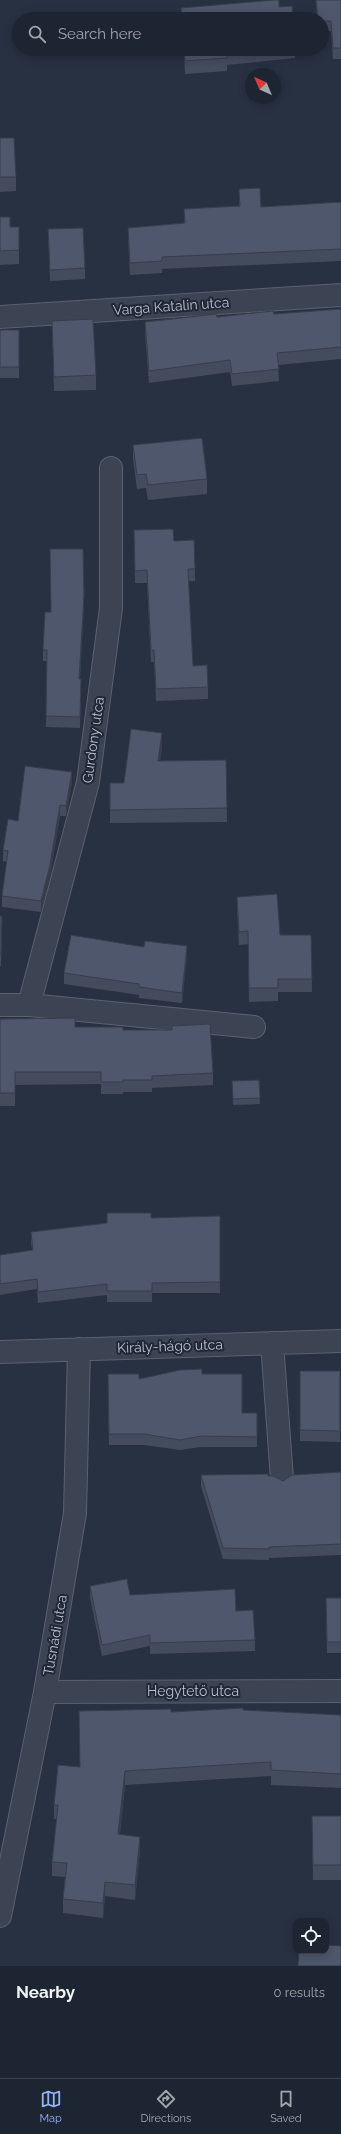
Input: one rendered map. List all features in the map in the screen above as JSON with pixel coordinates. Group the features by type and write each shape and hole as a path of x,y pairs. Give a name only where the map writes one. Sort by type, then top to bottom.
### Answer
{"street":[{"name":"Varga Katalin utca","path":"0,317 341,295"},
{"name":"Gurdony utca","path":"29,1005 88,782 110,608 111,468"},
{"path":"0,1005 29,1005 254,1027"},
{"name":"Király-hágó utca","path":"0,1352 272,1342 341,1341"},
{"path":"272,1342 282,1479"},
{"name":"Tusnádi utca","path":"0,1916 45,1692 75,1513 79,1349"},
{"name":"Hegytető utca","path":"45,1692 341,1691"}],"building":[{"path":"279,0 279,7 292,6 292,12 181,12 181,8"},
{"path":"316,0 341,0 341,48 333,48 329,12 317,12"},
{"path":"185,56 227,56 227,58 185,61"},
{"path":"0,138 14,138 16,177 0,177"},
{"path":"260,188 261,207 341,202 341,249 162,257 162,261 130,263 128,228 185,223 184,209 240,206 239,189"},
{"path":"0,217 10,217 10,227 19,227 19,250 0,251"},
{"path":"83,228 85,268 50,270 48,229"},
{"path":"341,309 341,347 277,353 279,369 232,374 230,360 149,371 145,322 216,314 217,317 273,311 274,314"},
{"path":"93,319 96,375 54,377 52,321"},
{"path":"0,330 19,330 19,367 0,367"},
{"path":"202,438 207,479 148,485 146,474 137,475 133,445"},
{"path":"173,529 174,541 194,540 195,569 188,569 193,666 207,665 208,687 156,689 154,650 151,650 147,570 135,571 134,530"},
{"path":"50,549 83,549 84,595 79,679 81,679 80,717 46,716 47,650 43,650 45,612 51,612"},
{"path":"131,729 162,733 158,761 226,760 227,808 110,810 110,783 124,783"},
{"path":"25,766 72,772 66,806 60,805 50,865 41,901 2,896 8,851 3,850 8,819 18,821"},
{"path":"277,894 280,935 311,935 312,979 278,979 278,988 249,988 248,931 239,932 237,897"},
{"path":"0,916 2,916 1,955 0,955"},
{"path":"71,935 144,947 145,941 187,946 182,993 139,987 139,984 64,973"},
{"path":"75,1018 75,1027 123,1027 123,1030 172,1030 172,1026 210,1024 213,1073 152,1076 152,1080 101,1082 101,1072 15,1072 15,1093 0,1093 0,1019"},
{"path":"259,1080 260,1098 233,1099 232,1081"},
{"path":"107,1213 151,1213 151,1218 220,1216 220,1282 152,1283 152,1291 107,1291 107,1284 38,1292 37,1279 0,1284 0,1255 33,1250 31,1232 107,1223"},
{"path":"202,1369 202,1374 242,1374 242,1413 257,1413 257,1437 201,1436 180,1440 144,1434 109,1434 108,1374 139,1374 139,1379 180,1370"},
{"path":"300,1371 340,1371 340,1431 300,1430"},
{"path":"341,1472 341,1544 269,1547 269,1549 223,1548 201,1475 268,1474 268,1476 273,1476 283,1481 292,1475"},
{"path":"127,1579 130,1595 235,1589 236,1611 253,1610 255,1640 150,1643 150,1635 102,1645 90,1586"},
{"path":"326,1598 341,1598 341,1642 327,1642"},
{"path":"243,1708 243,1710 341,1715 341,1774 271,1770 271,1762 125,1771 118,1834 140,1837 135,1885 105,1882 103,1903 63,1899 67,1863 52,1862 58,1805 54,1805 58,1765 80,1767 79,1711 171,1709 171,1712"},
{"path":"312,1816 341,1816 341,1865 313,1865"},
{"path":"329,1945 341,1946 341,1966 298,1966 299,1954 329,1954"}]}
